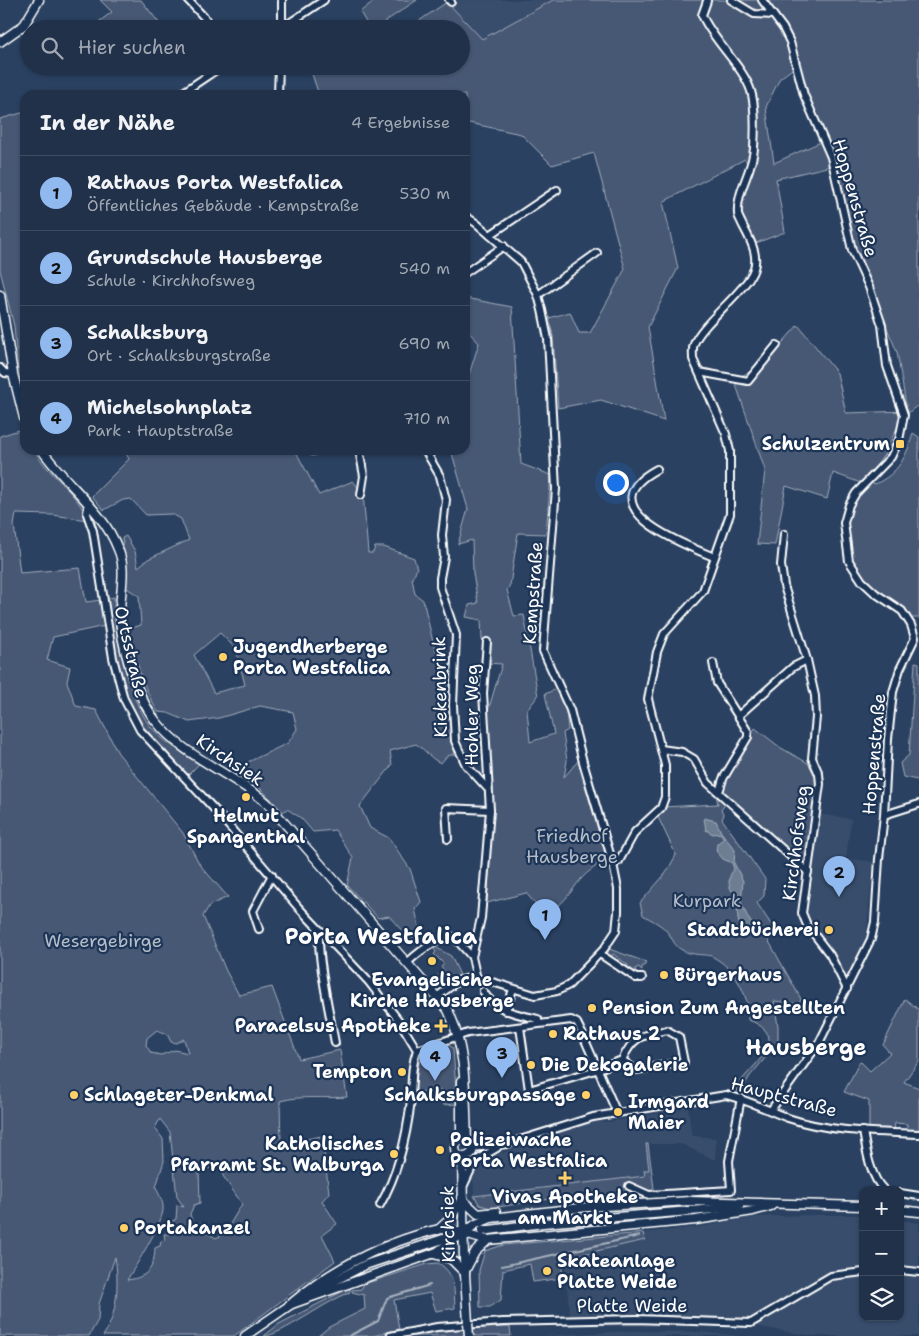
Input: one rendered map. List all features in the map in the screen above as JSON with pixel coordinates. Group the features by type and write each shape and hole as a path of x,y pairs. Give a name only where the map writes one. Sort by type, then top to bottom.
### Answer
{"main road":[{"path":"27,20 39,0"},
{"path":"0,42 20,28"},
{"path":"0,295 12,374 20,404"},
{"name":"Kirchsiek","path":"46,455 106,527 119,549 123,571 120,616 124,639 138,688 154,719 176,742 267,803 438,996 448,1010 459,1036 463,1066 464,1140"},
{"path":"464,1140 473,1148 470,1155 462,1157 457,1154 455,1148 464,1140"},
{"name":"Kirchsiek","path":"462,1157 464,1273 469,1336"},
{"path":"438,1230 451,1218 462,1195 478,1214 508,1210 525,1213"},
{"path":"289,1305 431,1254 448,1246 463,1232 485,1220 525,1213 690,1201 859,1206"},
{"path":"482,1231 552,1222 776,1204"},
{"path":"245,1336 312,1286 360,1257 398,1241 438,1230 463,1232 488,1240 696,1220 753,1211 776,1204"},
{"path":"904,1210 919,1212"},
{"path":"289,1305 365,1265 446,1238"},
{"path":"431,1254 451,1259 464,1273 476,1252 488,1240"}],"street":[{"path":"188,0 207,20"},
{"path":"282,0 282,20"},
{"path":"294,20 324,0"},
{"path":"613,864 619,861 635,832 661,808 665,797 667,778 648,699 657,652 664,634 703,591 730,514 730,451 726,434 693,359 694,342 742,288 756,266 754,246 738,216 740,196 751,168 754,148 754,102 750,89 722,46 709,31 702,15 707,0"},
{"path":"731,0 754,14 773,15"},
{"name":"Hoppenstraße","path":"762,0 790,42 804,95 834,166 852,250 877,309 885,340 887,366 904,415 899,440 891,457 856,493 849,505 844,523 845,543 853,567 862,581 875,593 902,611 911,625 914,638 900,669 893,692 884,815 878,859 875,922 871,939 819,1043 771,1110"},
{"path":"186,90 209,75"},
{"path":"278,90 279,75"},
{"path":"490,234 557,190"},
{"name":"Kempstraße","path":"438,996 458,981 469,978 535,994 557,991 568,985 600,954 616,931 618,889 613,864 570,710 543,651 556,489 548,339 538,295 521,262 490,234 470,220"},
{"path":"470,270 504,246"},
{"path":"538,295 598,253"},
{"path":"699,372 748,381 777,345"},
{"path":"0,368 5,373 12,374"},
{"path":"360,455 364,476 362,495"},
{"name":"Kiekenbrink","path":"428,455 440,476 446,500 442,535 444,557 440,586 456,635 452,705 455,741 466,765 487,788"},
{"path":"657,469 645,475 636,486 632,500 636,511 655,529 673,540 714,557"},
{"name":"Ortsstraße","path":"88,504 87,514 93,531 113,658 132,716 148,741 216,811 386,1004 417,1050"},
{"name":"Kirchhofsweg","path":"784,534 781,565 784,586 807,660 816,705 812,758 820,784 802,913 803,920 830,954 847,989"},
{"name":"Hohler Weg","path":"487,642 482,693 486,722 487,788"},
{"path":"738,716 792,667 807,660"},
{"path":"713,662 717,683 748,732 748,736 723,779 719,792"},
{"path":"661,748 682,752 694,759 708,784 808,872"},
{"path":"477,979 472,957 481,918 490,810 487,788"},
{"path":"884,815 919,804"},
{"path":"448,839 446,808 490,810"},
{"path":"259,929 253,911 272,875"},
{"path":"320,930 318,936 335,1043"},
{"path":"408,962 420,951 449,938 454,938 472,957"},
{"path":"600,954 636,978 642,978"},
{"path":"506,1011 513,989"},
{"path":"483,991 490,1000 506,1011 538,1019 538,1023"},
{"path":"380,1205 390,1185 405,1136 413,1062 417,1050 459,1036 538,1023 571,1020 576,1023 617,1113"},
{"path":"520,1027 529,1090 596,1070 622,1060 630,1044 638,1036 667,1030 678,1037 684,1062 636,1070 622,1060"},
{"name":"Hauptstraße","path":"500,1146 578,1120 726,1095 741,1098 788,1118 813,1124 863,1131 919,1134"},
{"path":"629,1186 650,1195 731,1190 729,1161 741,1098"},
{"path":"863,1131 871,1166 880,1186"},
{"path":"473,1148 500,1146"},
{"path":"462,1195 470,1167 475,1161 500,1146"},
{"path":"904,1194 919,1196"},
{"path":"904,1270 919,1272"},
{"name":"Platte Weide","path":"390,1336 437,1327 511,1322 636,1319 751,1323 831,1276 859,1272"}],"shaded area":[{"path":"455,0 553,0 482,39 470,26 470,20 464,20 450,5"},
{"path":"818,814 851,819 846,858 873,862 866,936 847,976 810,924 805,913"},
{"path":"704,818 716,821 721,832 735,850 734,863 743,881 741,902 748,918 760,935 744,931 740,926 737,896 731,890 729,883 734,869 732,863 723,859 716,851 717,844 724,838 720,833 713,834 706,830"},
{"path":"688,1108 692,1136 716,1138 715,1160 681,1144 646,1144 649,1170 644,1171 645,1176 474,1196 473,1172 479,1162 491,1157 588,1122 608,1122"},
{"path":"859,1215 859,1321 904,1321 904,1221 919,1223 919,1336 812,1336 754,1326 571,1326 564,1258 644,1240 643,1233 699,1227 752,1217"},
{"path":"633,1331 697,1332 743,1336 540,1336"}],"green space":[{"path":"100,0 141,0 157,20 101,20 112,12"},
{"path":"375,0 417,0 387,20 365,20 360,12"},
{"path":"553,0 919,0 919,405 906,415 894,433 884,455 861,483 833,473 827,499 786,486 775,545 757,544 765,470 734,379 761,367 798,325 837,373 846,413 907,411 897,352 854,249 835,165 776,179 785,232 756,243 740,218 743,179 748,165 745,159 663,202 678,268 648,327 664,421 601,400 558,408 553,337 549,318 570,312 579,333 590,333 625,269 594,153 552,165 521,134 470,123 470,90 317,90 312,75 470,75 470,26 482,39","holes":["798,65 806,95 825,140 774,163 766,107 780,78"]},
{"path":"447,2 464,20 420,20"},
{"path":"20,113 20,381 14,326 0,270 0,119"},
{"name":"Friedhof Hausberge","path":"470,299 512,307 521,464 551,475 546,534 518,533 510,585 507,590 514,616 524,615 538,696 527,710 530,742 554,734 545,694 556,689 566,710 568,730 563,733 567,761 564,777 578,761 607,859 587,873 562,903 547,913 537,906 526,893 487,903 493,814 488,711 502,664 487,663 489,641 482,640 481,620 466,617 469,605 478,603 473,573 472,540 458,544 468,509 452,455 470,455 470,371 479,343 470,333"},
{"name":"Wesergebirge","path":"20,430 20,455 37,455 71,493 88,520 53,515 16,514 14,525 20,573 80,568 86,602 101,600 105,626 53,637 47,660 70,667 67,682 76,706 96,710 118,753 183,833 200,865 228,897 210,905 203,916 226,971 239,995 272,987 299,1059 340,1050 347,1097 288,1099 280,1101 281,1144 322,1136 329,1193 322,1201 337,1224 322,1235 335,1261 234,1336 103,1336 112,1318 116,1298 117,1277 115,1257 99,1304 98,1320 89,1336 0,1336 0,436","holes":["157,1030 167,1034 171,1042 176,1043 184,1039 188,1053 175,1050 161,1055 151,1053 146,1045 147,1038","160,1119 170,1132 177,1197 184,1207 177,1205 176,1219 171,1222 171,1234 164,1234 165,1240 161,1241 160,1246 155,1248 152,1266 149,1270 141,1277 127,1280 153,1235 163,1210 162,1201 156,1187 164,1161 163,1139 155,1128","221,1165 223,1176 242,1204 224,1234 216,1238 205,1232 202,1223 193,1224 190,1214 194,1205 200,1203 199,1171"]},
{"path":"913,433 919,437 919,618 910,618 867,585 857,572 849,554 846,534 847,514 854,499 870,482 875,484 896,470 908,449"},
{"path":"127,455 298,455 319,495 353,481 363,493 368,553 373,553 375,547 384,547 414,558 417,569 412,578 415,594 423,600 434,646 442,667 451,705 451,737 455,754 447,756 441,763 416,744 390,751 392,765 360,806 370,828 389,838 410,869 421,902 415,909 420,931 410,940 389,916 378,918 347,885 353,858 335,830 313,832 301,818 287,809 283,812 261,789 234,772 248,762 288,743 297,729 293,712 260,706 219,718 189,722 168,713 158,712 143,682 129,629 141,625 139,596 125,587 127,572 122,538 126,536 135,551 138,567 148,559 189,540 181,519 172,514 146,515 131,499 123,500 104,510 92,496 129,459","holes":["220,633 236,649 245,685 214,693 194,655"]},
{"path":"114,597 119,646 135,698 142,713 155,732 199,764 187,776 160,750 142,729 123,694 118,678 105,599"},
{"path":"915,662 919,663 919,780 903,777 900,763 909,755"},
{"path":"755,728 781,748 808,763 816,777 817,787 806,867 725,795 725,780 729,771"},
{"name":"Kurpark","path":"716,795 726,803 721,810 724,815 722,819 765,879 764,896 757,903 776,932 767,938 801,999 799,1004 774,1001 778,1026 778,1043 750,1076 740,1093 736,1091 739,1084 764,1053 768,1045 769,1038 765,1030 748,1020 748,1017 751,1018 743,991 727,967 711,956 686,952 679,948 663,928 643,915 640,903 666,873 676,855 657,815 663,807 718,804"},
{"path":"435,947 451,956 460,975 453,977 440,986 433,979 444,971 441,967 444,964 434,954 436,952"},
{"path":"609,949 646,962 642,967 642,971 639,967 635,969 636,973 626,969 628,965 613,954 610,958 607,955"},
{"path":"905,999 919,1010 919,1061 904,1082 919,1088 919,1131 907,1131 907,1124 895,1123 894,1130 869,1130 869,1101 844,1092 860,1061 870,1071 890,1053 883,1045"},
{"path":"449,1045 453,1048 457,1104 443,1105 442,1090 415,1092 416,1081 418,1066 425,1055 430,1051"},
{"path":"646,1144 648,1144 655,1196 649,1199 581,1199 570,1196 491,1208 480,1205 474,1196 645,1176 644,1170 649,1170"},
{"path":"643,1233 645,1240 561,1259 563,1278 533,1282 530,1264 503,1270 501,1300 490,1307 480,1307 479,1270 485,1251 503,1245"},
{"path":"438,1263 448,1272 453,1282 455,1308 436,1311 430,1293 394,1300 399,1329 373,1336 318,1336 329,1327 365,1309 364,1295 352,1292 352,1290 361,1289 364,1284 427,1264"},
{"path":"351,1287 349,1293 293,1324 264,1336 279,1324"},
{"path":"510,1327 511,1336 402,1336 433,1330"}],"waterway":[{"path":"502,1266 639,1236"},
{"path":"349,1336 378,1321 387,1298 430,1285"}],"tunnel":[{"path":"446,1238 482,1231"}],"place":[{"name":"Schulzentrum","path":"900,444"},
{"name":"Jugendherberge Porta Westfalica","path":"223,657"},
{"name":"Helmut Spangenthal","path":"246,797"},
{"name":"Grundschule Hausberge","path":"839,897"},
{"name":"Stadtbücherei","path":"829,930"},
{"name":"Rathaus Porta Westfalica","path":"545,940"},
{"name":"Evangelische Kirche Hausberge","path":"432,961"},
{"name":"Bürgerhaus","path":"664,975"},
{"name":"Pension Zum Angestellten","path":"592,1008"},
{"name":"Paracelsus Apotheke","path":"441,1026"},
{"name":"Rathaus 2","path":"553,1034"},
{"name":"Die Dekogalerie","path":"531,1065"},
{"name":"Tempton","path":"402,1072"},
{"name":"Schalksburg","path":"502,1078"},
{"name":"Michelsohnplatz","path":"435,1081"},
{"name":"Schlageter-Denkmal","path":"74,1095"},
{"name":"Schalksburgpassage","path":"586,1095"},
{"name":"Irmgard Maier","path":"618,1112"},
{"name":"Polizeiwache Porta Westfalica","path":"440,1150"},
{"name":"Katholisches Pfarramt St. Walburga","path":"394,1154"},
{"name":"Vivas Apotheke am Markt","path":"565,1178"},
{"name":"Portakanzel","path":"124,1228"},
{"name":"Skateanlage Platte Weide","path":"547,1271"}],"district":[{"name":"Porta Westfalica","path":"381,936"},
{"name":"Hausberge","path":"806,1047"}]}
